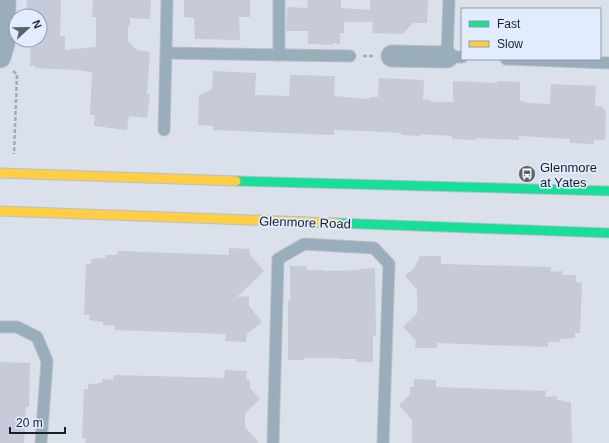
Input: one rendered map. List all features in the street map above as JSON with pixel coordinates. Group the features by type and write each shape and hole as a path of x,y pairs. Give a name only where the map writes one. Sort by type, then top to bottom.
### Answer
{"main road":[{"path":"0,173 609,191"},
{"name":"Glenmore Road","path":"0,211 609,233"}],"street":[{"path":"5,0 4,42 6,63"},
{"path":"392,56 454,57"}],"lane":[{"path":"164,130 167,0"},
{"path":"279,0 279,55"},
{"path":"449,0 454,57"},
{"path":"166,53 350,56"},
{"path":"540,60 609,62"},
{"path":"273,443 278,259 304,244 374,248 388,264 383,443"},
{"path":"0,327 17,327 37,337 47,361 41,443"}],"path":[{"path":"6,63 17,74 15,142 12,173"}],"building":[{"path":"27,0 61,0 60,36 65,36 65,50 96,47 96,17 92,17 93,0 151,0 150,19 130,18 130,25 128,26 128,41 137,50 150,52 147,94 150,94 147,118 129,116 127,130 94,126 95,115 90,115 92,72 35,68 35,66 30,66 31,48 48,48 48,8 26,8"},
{"path":"184,0 250,0 250,17 239,17 240,40 195,39 194,18 184,17"},
{"path":"308,0 341,0 341,8 370,10 370,0 428,0 427,23 413,23 403,34 372,33 373,22 344,22 344,33 340,33 340,44 308,44 308,31 286,31 287,7 307,8"},
{"path":"213,71 256,73 255,95 289,96 290,75 335,76 334,96 369,99 371,97 378,97 379,78 424,80 423,100 430,100 431,102 453,102 453,81 497,83 497,81 520,82 520,101 527,103 550,104 551,84 596,86 595,106 602,106 606,112 605,140 594,140 594,144 570,143 570,139 519,136 519,140 476,138 476,140 452,139 452,136 420,134 420,136 401,135 401,133 365,131 334,130 334,135 213,130 213,126 198,125 199,95 212,89"},
{"path":"229,248 250,249 250,255 264,271 237,297 249,296 249,306 262,322 247,334 246,342 225,341 226,334 114,330 115,326 103,325 103,322 89,320 90,315 84,315 86,264 91,264 91,259 105,258 106,255 117,255 118,251 229,255"},
{"path":"419,256 441,256 441,264 551,267 551,272 563,271 562,275 576,275 576,282 582,283 580,333 575,333 575,338 560,339 560,342 548,342 548,347 437,343 437,348 415,348 416,341 403,327 417,313 417,290 405,276 415,267"},
{"path":"290,266 307,266 307,270 324,271 375,268 376,335 373,336 373,362 356,362 356,359 339,358 304,358 304,360 288,360 288,299 290,302"},
{"path":"0,362 30,363 29,407 26,407 24,443 0,443"},
{"path":"225,370 247,371 246,380 250,380 250,388 260,399 245,413 245,427 259,443 85,443 86,439 82,438 84,389 88,389 88,384 102,383 102,379 113,380 114,375 224,378"},
{"path":"414,379 436,380 436,387 546,391 545,397 557,396 557,400 571,402 572,443 412,443 412,420 399,405 410,394 410,387 414,387"}],"traffic: fast":[{"path":"236,181 609,191"},
{"path":"336,223 609,233"}],"traffic: slow":[{"path":"0,173 236,181"},
{"path":"0,211 336,223"}],"place":[{"name":"Glenmore at Yates","path":"527,174"}]}
